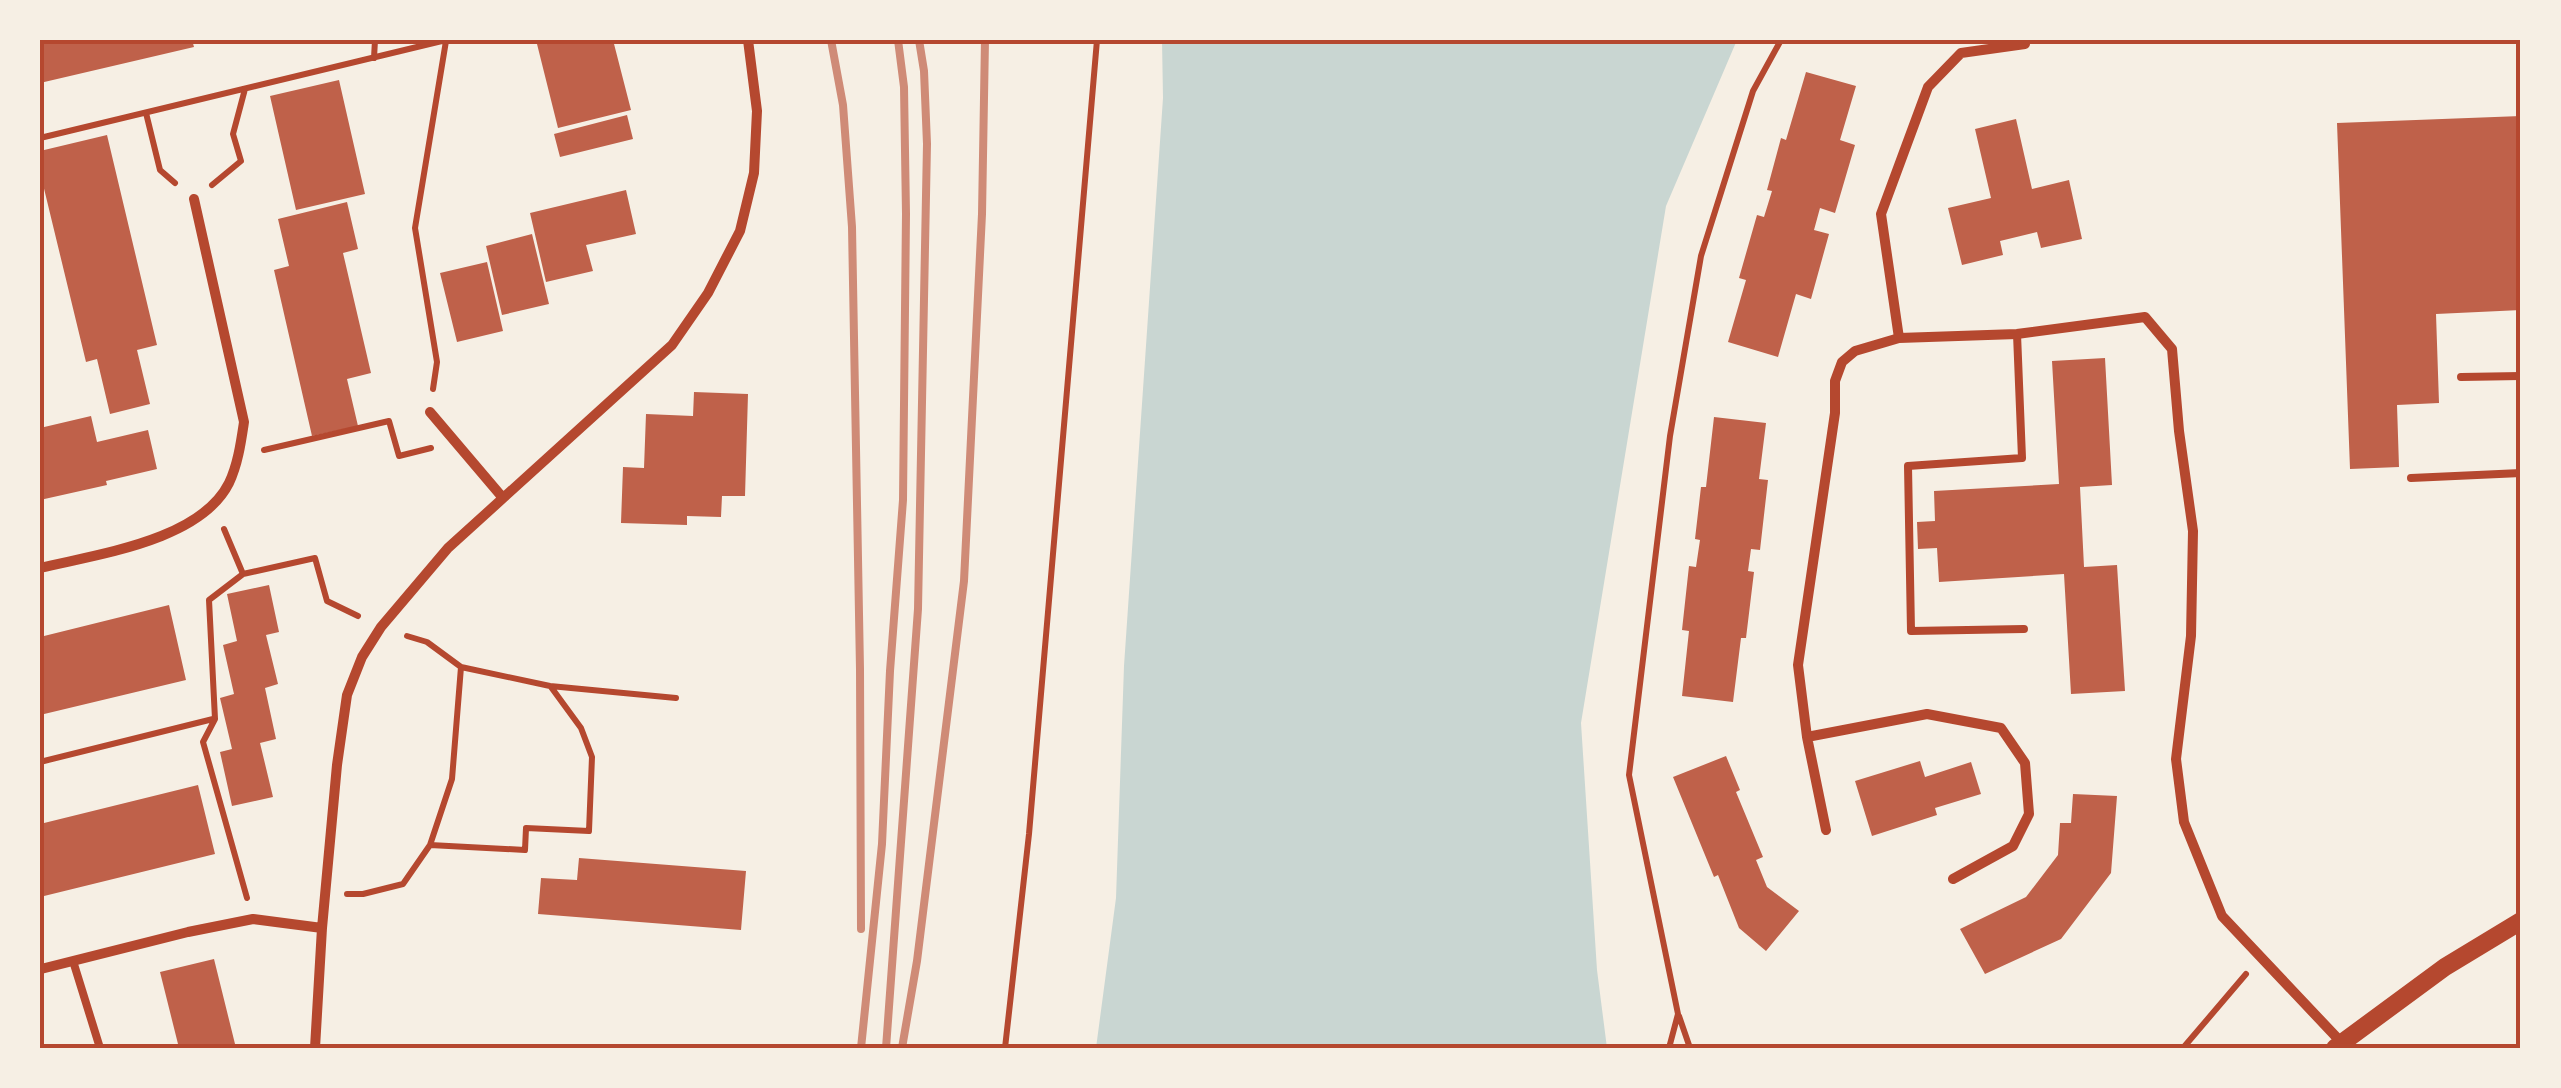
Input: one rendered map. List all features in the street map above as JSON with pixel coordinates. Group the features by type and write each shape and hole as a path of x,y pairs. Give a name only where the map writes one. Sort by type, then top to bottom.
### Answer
{"street":[{"path":"315,1048 337,764 347,695 362,657 381,627 448,548 672,346 708,293 740,231 754,173 757,111 748,40"},
{"path":"1899,338 1881,214 1928,87 1961,52 2025,44"},
{"path":"40,568 166,536 213,505 228,484 244,422 194,200"},
{"path":"1826,830 1807,737 1798,665 1835,412 1835,381 1842,362 1855,352 1899,338 2017,334 2146,317 2172,348 2178,431 2192,531 2192,636 2176,759 2184,822 2222,916 2338,1045 2445,967 2521,921"},
{"path":"430,412 503,498"},
{"path":"1807,737 1927,714 2000,728 2025,763 2028,814 2013,846 1954,879"},
{"path":"41,970 188,932 253,920 322,928"}],"lane":[{"path":"2017,334 2022,458 1908,466 1911,631 2024,629"},
{"path":"2461,377 2521,376"},
{"path":"2412,478 2521,472"},
{"path":"73,961 100,1048"}],"path":[{"path":"374,58 376,40"},
{"path":"40,138 446,40 414,228 436,362 430,412"},
{"path":"1005,1048 1029,834 1097,40"},
{"path":"1690,1048 1678,1014 1629,775 1670,436 1701,256 1753,91 1781,40"},
{"path":"146,113 160,170 194,200 240,162 233,134 245,89"},
{"path":"238,456 389,421 399,456 456,442"},
{"path":"243,574 209,600 215,719 203,742 253,920"},
{"path":"325,893 363,894 403,884 430,846 452,780 461,667"},
{"path":"430,846 526,850 526,828 588,831 592,757 581,728 550,686"},
{"path":"40,762 215,719"},
{"path":"2183,1048 2260,958"},
{"path":"1669,1048 1678,1014"}],"shaded area":[{"path":"1162,40 1737,40 1666,206 1581,723 1597,970 1607,1048 1096,1048 1116,898 1124,666 1163,98"}],"building":[{"path":"40,40 192,40 194,47 40,83"},
{"path":"536,40 613,40 631,110 558,128"},
{"path":"1806,72 1856,86 1840,140 1855,145 1835,213 1820,208 1814,230 1829,234 1811,299 1796,294 1778,357 1728,342 1746,280 1739,278 1757,215 1764,217 1781,138 1786,140"},
{"path":"339,80 365,194 296,210 270,96"},
{"path":"627,115 633,139 560,157 554,134"},
{"path":"2521,116 2521,310 2436,314 2439,403 2397,405 2399,467 2350,469 2337,123"},
{"path":"2016,119 2032,189 2069,180 2082,239 2041,248 2037,232 2000,241 2003,255 1962,265 1948,208 1991,198 1975,129"},
{"path":"107,135 157,345 137,350 150,404 110,414 97,359 86,362 40,172 40,151"},
{"path":"626,190 636,234 586,245 593,271 546,282 530,213"},
{"path":"347,202 358,249 343,253 371,373 347,379 358,426 312,436 274,270 289,266 278,219"},
{"path":"532,234 549,304 502,315 486,246"},
{"path":"487,262 503,331 457,342 440,273"},
{"path":"2105,358 2112,485 2080,487 2084,567 2117,565 2125,691 2071,694 2064,574 1939,582 1937,548 1918,549 1917,522 1935,521 1934,491 2059,484 2052,361"},
{"path":"694,392 748,394 745,496 722,496 721,517 687,516 687,525 621,523 623,467 644,468 646,414 693,416"},
{"path":"91,416 97,442 148,430 157,469 40,500 40,428"},
{"path":"1714,417 1766,423 1759,479 1768,480 1760,550 1751,549 1748,571 1754,572 1733,702 1682,696 1689,631 1682,630 1689,566 1696,567 1701,487 1706,487"},
{"path":"269,585 279,632 266,635 278,684 265,688 276,739 260,743 273,797 232,806 220,752 232,749 220,698 234,694 223,645 237,641 227,594"},
{"path":"169,605 186,680 40,715 40,637"},
{"path":"1726,756 1763,857 1756,860 1767,887 1799,911 1766,951 1739,928 1673,777"},
{"path":"1920,761 1925,777 1971,762 1981,794 1935,808 1937,815 1872,836 1855,781"},
{"path":"198,785 215,854 40,897 40,824"},
{"path":"2073,794 2117,796 2111,873 2061,939 1985,974 1960,929 2026,897 2058,855 2060,823 2071,823"},
{"path":"579,858 746,871 741,930 538,914 541,878 577,880"},
{"path":"214,959 236,1048 179,1048 160,972"}],"railway":[{"path":"831,40 843,105 852,227 861,929"},
{"path":"861,1048 882,844 903,500 906,214 904,87 898,40"},
{"path":"886,1048 918,609 927,144 919,40"},
{"path":"902,1048 917,961 964,581 982,214 985,40"}]}
